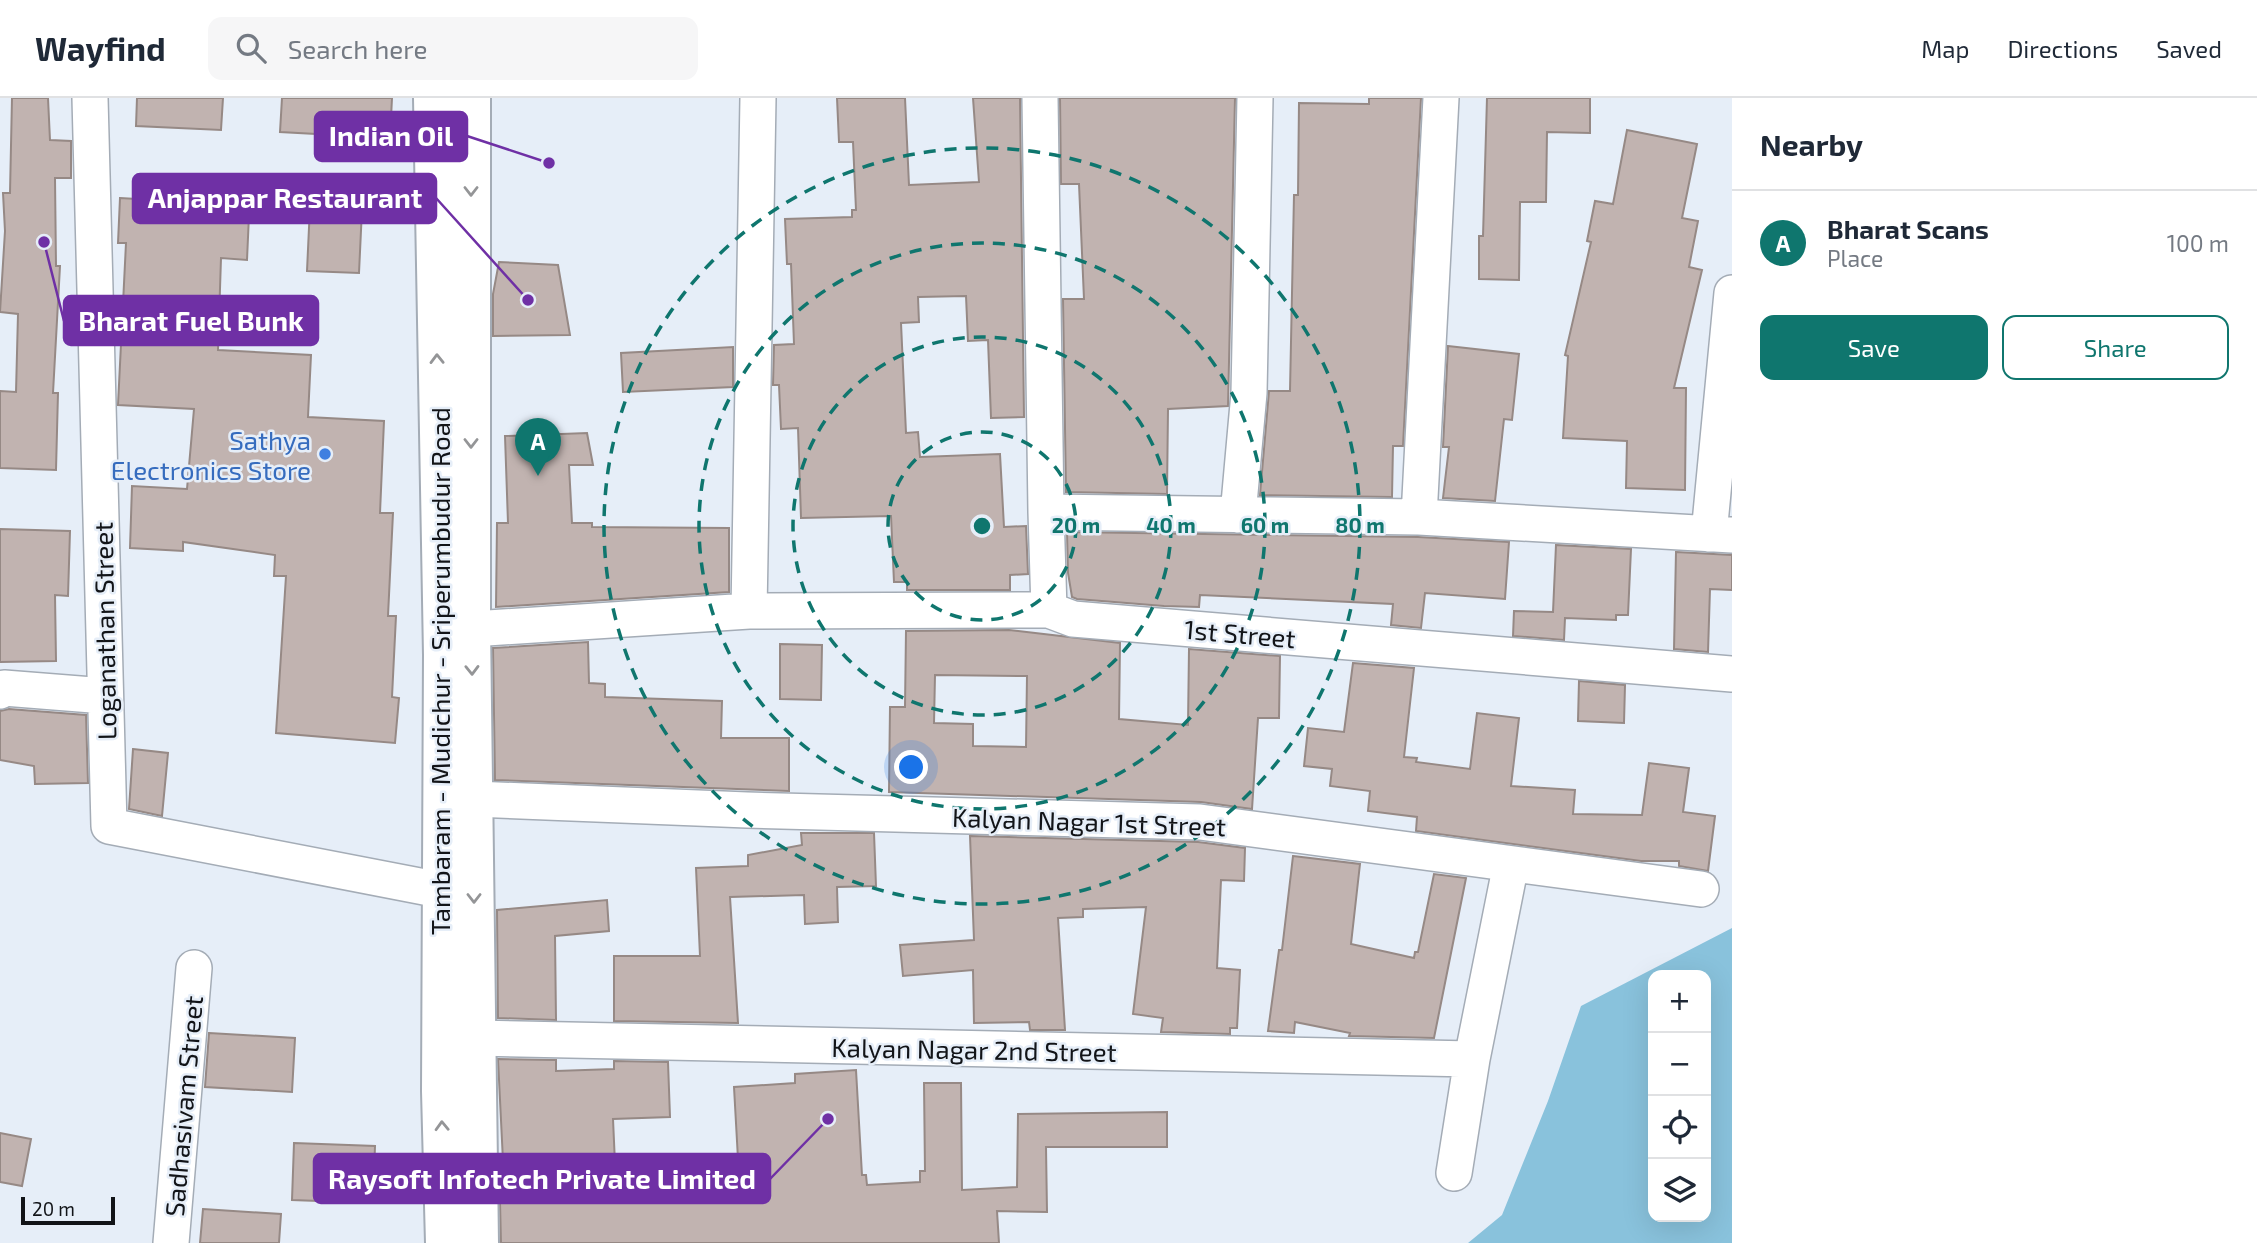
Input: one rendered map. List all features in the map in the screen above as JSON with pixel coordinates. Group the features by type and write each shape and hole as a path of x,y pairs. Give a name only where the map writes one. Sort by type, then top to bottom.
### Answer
{"main road":[{"name":"Tambaram - Mudichur - Sriperumbudur Road","path":"433,98 457,629 474,799 479,1243"},
{"name":"Tambaram - Mudichur - Sriperumbudur Road","path":"445,1243 440,890 457,629 471,98"}],"street":[{"name":"Loganathan Street","path":"90,98 108,826 440,890"},
{"path":"749,611 758,98"},
{"path":"1040,98 1049,610"},
{"path":"1238,515 1250,393 1255,98"},
{"path":"1419,517 1441,98"},
{"path":"1046,512 1419,517 1721,534 1732,292"},
{"name":"1st Street","path":"457,629 749,611 1049,610 1073,619 1732,674"},
{"path":"0,691 4,688 105,696"},
{"name":"Kalyan Nagar 1st Street","path":"474,799 747,810 1199,822 1701,889"},
{"path":"1454,1173 1472,1059 1511,864"},
{"name":"Sadhasivam Street","path":"171,1243 194,968"},
{"name":"Kalyan Nagar 2nd Street","path":"475,1038 1472,1059"}],"water":[{"path":"1732,928 1732,1243 1468,1243 1502,1215 1548,1101 1581,1006 1648,971 1648,1222 1711,1222 1711,970 1651,970"}],"building":[{"path":"12,98 48,98 50,140 71,141 71,178 55,178 56,266 60,266 53,393 58,393 56,470 0,468 0,391 16,392 18,314 0,312 5,231 3,193 10,193"},
{"path":"137,98 223,98 221,130 136,126"},
{"path":"282,98 392,98 390,138 280,132"},
{"path":"837,98 905,98 909,185 979,182 973,98 1020,98 1024,417 991,418 988,340 968,341 966,296 918,297 919,322 901,323 906,433 918,432 920,457 1000,454 1004,527 1026,526 1028,574 1010,575 1010,590 907,590 907,582 894,582 891,516 801,518 798,428 781,429 779,385 773,385 774,345 794,344 791,264 787,264 785,219 852,217 852,210 856,210 853,142 839,142"},
{"path":"1060,98 1235,98 1228,406 1168,409 1167,494 1066,492 1063,299 1084,299 1079,184 1061,184"},
{"path":"1369,98 1421,98 1403,446 1393,446 1392,497 1260,495 1269,391 1290,391 1294,195 1298,195 1299,103 1369,104"},
{"path":"1487,98 1590,98 1590,133 1547,132 1546,202 1520,202 1519,280 1479,279"},
{"path":"1627,130 1697,144 1682,218 1698,221 1689,267 1702,270 1674,388 1686,388 1685,490 1626,488 1627,441 1563,438 1568,356 1565,355 1591,242 1587,241 1595,201 1613,204"},
{"path":"120,198 187,202 187,211 249,215 247,260 221,258 218,350 311,355 308,417 384,421 380,513 393,513 388,616 396,616 392,697 399,698 395,743 276,733 286,576 274,576 275,555 183,542 183,551 130,548 132,486 187,489 194,409 118,405 126,243 118,243"},
{"path":"310,206 362,209 359,273 307,271"},
{"path":"499,262 558,265 570,335 493,336 493,294"},
{"path":"1448,346 1519,354 1512,420 1504,419 1495,501 1443,498 1449,447 1443,447"},
{"path":"733,347 733,387 623,392 621,353"},
{"path":"587,433 593,465 569,465 572,523 592,523 592,527 729,528 729,592 496,607 497,523 508,523 505,436"},
{"path":"0,529 70,531 68,596 55,595 56,661 0,662"},
{"path":"1067,532 1418,537 1509,542 1505,599 1425,593 1421,628 1391,625 1393,604 1200,595 1199,607 1077,599 1072,597 1068,573"},
{"path":"1556,545 1631,549 1628,615 1616,615 1616,620 1565,618 1564,640 1513,636 1514,611 1553,612"},
{"path":"1676,552 1732,555 1732,590 1710,589 1708,652 1674,649"},
{"path":"1009,630 1120,643 1119,719 1188,725 1189,649 1280,656 1279,718 1258,718 1252,809 1201,802 889,792 890,707 905,707 906,631","holes":["935,675 1027,676 1026,747 973,746 973,724 934,723"]},
{"path":"588,642 589,683 605,684 605,697 722,701 721,738 789,738 789,791 495,780 493,648"},
{"path":"780,644 822,645 821,700 780,699"},
{"path":"1353,663 1414,668 1404,757 1417,758 1416,762 1470,769 1477,713 1519,718 1511,786 1575,790 1573,814 1642,815 1649,763 1689,768 1683,812 1715,816 1708,871 1679,866 1679,861 1641,861 1416,831 1417,817 1368,811 1370,791 1330,786 1332,769 1304,766 1308,728 1344,732"},
{"path":"1579,681 1625,685 1624,723 1578,721"},
{"path":"9,709 86,715 88,783 35,784 34,766 0,760 0,711"},
{"path":"133,749 168,753 162,816 129,809"},
{"path":"801,833 874,833 876,886 837,887 838,922 805,924 804,895 730,897 738,1023 614,1021 614,956 700,956 696,868 748,866 748,855 802,845"},
{"path":"970,836 1198,842 1245,848 1244,881 1221,880 1217,968 1240,970 1237,1028 1230,1028 1230,1034 1161,1032 1163,1018 1133,1014 1146,907 1083,909 1083,917 1058,918 1065,1030 1030,1030 1029,1022 974,1023 973,970 903,976 900,945 974,940"},
{"path":"1293,856 1360,864 1351,944 1414,958 1415,952 1418,952 1434,874 1466,878 1434,1038 1349,1036 1350,1033 1295,1022 1294,1033 1268,1031 1279,950 1282,950"},
{"path":"607,900 609,931 555,936 556,1020 498,1018 497,910"},
{"path":"209,1033 295,1038 292,1092 205,1087"},
{"path":"498,1059 556,1060 556,1071 614,1069 614,1061 668,1062 670,1117 613,1119 616,1186 696,1187 696,1178 739,1177 734,1087 795,1083 795,1074 856,1070 862,1175 866,1175 867,1185 920,1182 920,1171 925,1171 924,1083 961,1083 962,1190 1017,1187 1018,1114 1167,1112 1167,1147 1046,1147 1047,1212 997,1211 999,1243 501,1243 500,1202 505,1202"},
{"path":"0,1133 31,1139 22,1186 0,1182"},
{"path":"294,1143 375,1146 373,1203 292,1200"},
{"path":"203,1209 281,1214 279,1243 200,1243"}],"place":[{"name":"Indian Oil","path":"549,163"},
{"name":"Bharat Fuel Bunk","path":"44,242"},
{"name":"Anjappar Restaurant","path":"528,300"},
{"name":"Sathya Electronics Store","path":"325,454"},
{"name":"Bharat Scans","path":"538,476"},
{"name":"Raysoft Infotech Private Limited","path":"828,1119"}]}
